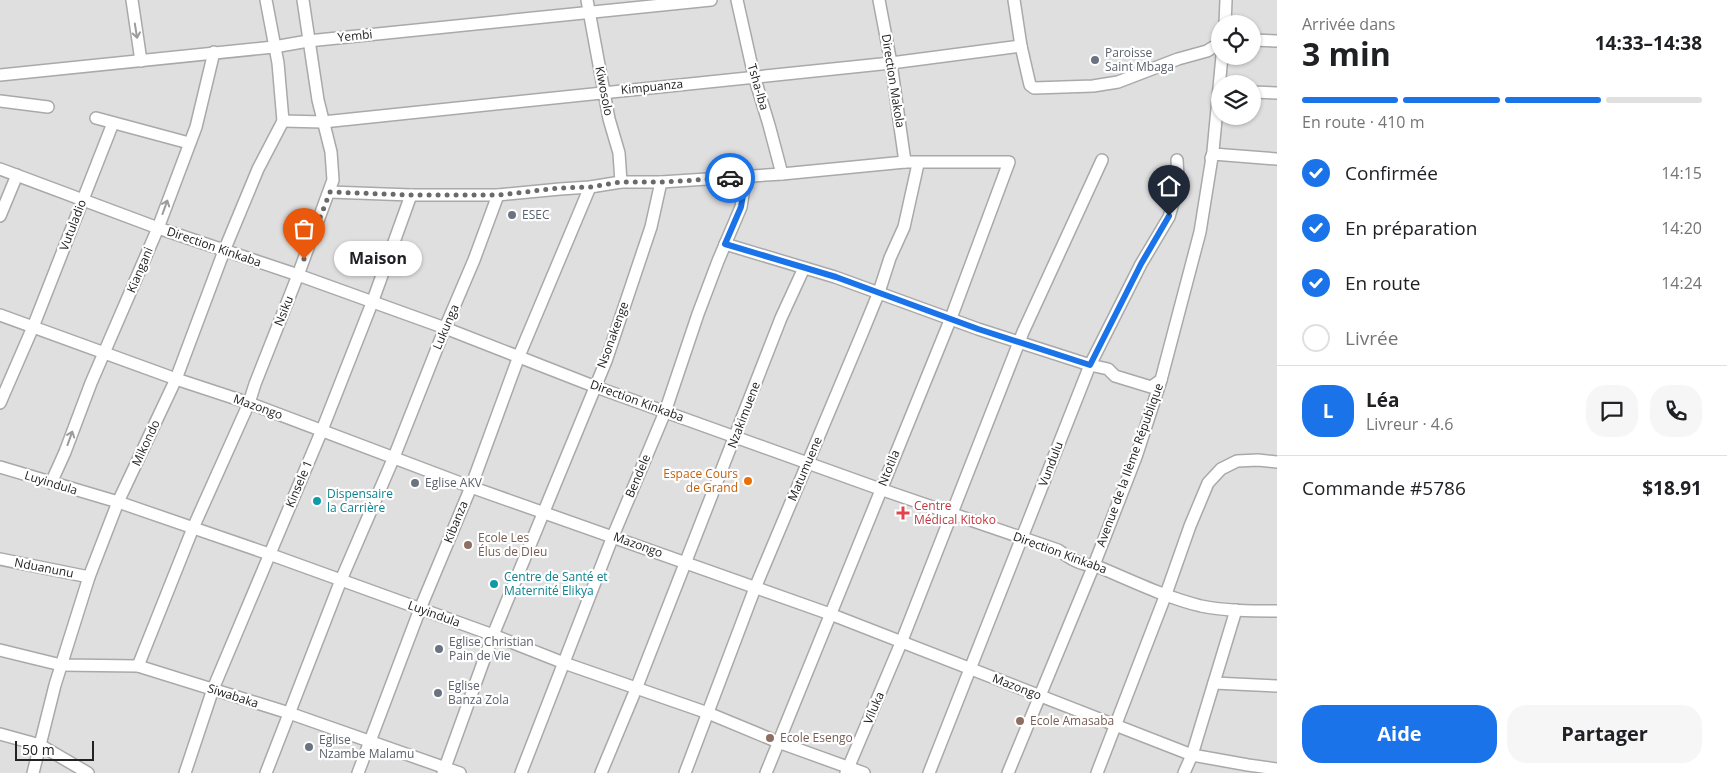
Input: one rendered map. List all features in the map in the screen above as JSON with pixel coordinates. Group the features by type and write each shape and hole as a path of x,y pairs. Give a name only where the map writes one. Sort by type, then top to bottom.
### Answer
{"street":[{"path":"132,0 141,61"},
{"path":"266,0 280,82 282,122"},
{"name":"Nsiku","path":"138,666 193,528 249,403 333,180 331,152 318,100 302,0"},
{"name":"Kiwosolo","path":"587,0 604,92 619,153 621,182"},
{"name":"Yembi","path":"0,75 274,47 308,41 711,0"},
{"name":"Tsha-Iba","path":"737,0 754,76 782,174"},
{"name":"Direction Makola","path":"879,0 892,63 904,162"},
{"path":"1014,0 1021,46 1030,85 1034,88 1093,86 1118,82 1178,59 1207,52 1211,49"},
{"path":"1225,15 1226,0"},
{"path":"1261,40 1277,41"},
{"name":"Kimpuanza","path":"282,122 323,122 892,63 1021,46"},
{"name":"Kiangani","path":"51,483 158,228 196,127 214,52"},
{"path":"1261,92 1277,93"},
{"path":"0,100 48,107"},
{"path":"96,118 189,143"},
{"name":"Mikondo","path":"33,773 61,665 89,577 118,502 176,379 224,251 258,168 282,122"},
{"name":"Vutuladio","path":"0,403 33,327 113,123"},
{"name":"Avenue de la IIème République","path":"1008,773 1136,457 1161,380 1198,245 1206,200 1215,125"},
{"path":"1211,158 1213,154 1277,159"},
{"name":"Viluka","path":"847,770 901,643 1019,342 1102,160"},
{"name":"Vundulu","path":"929,773 1090,365 1141,264 1169,216 1178,177 1177,160"},
{"path":"330,192 411,195 498,195 560,188 590,187 621,182 662,182 782,174 904,162 918,164"},
{"name":"Ntotila","path":"766,773 951,318 1009,162 918,164"},
{"name":"Matumuene","path":"685,773 755,588 904,228 918,164"},
{"name":"Direction Kinkaba","path":"0,169 158,228 298,275 445,328 665,412 1058,550 1084,564 1094,564 1200,606 1277,612"},
{"path":"0,216 17,175"},
{"name":"Bendele","path":"521,773 665,412 698,314 741,207 746,176"},
{"name":"Nsonakenge","path":"445,770 493,635 596,387 651,227 662,182"},
{"name":"Kibanza","path":"358,773 420,609 471,487 519,356 590,187"},
{"name":"Kinsele 1","path":"185,773 214,689 322,430 372,303 411,195"},
{"name":"Lukunga","path":"266,773 341,580 394,458 498,195"},
{"path":"725,244 836,277 1019,342 1108,369 1115,376 1128,381 1152,387 1161,380"},
{"name":"Nzakimuene","path":"601,773 736,437 781,318 804,268"},
{"name":"Mazongo","path":"0,315 176,379 249,403 543,513 614,536 830,614 1192,755 1246,769 1277,769"},
{"path":"1097,773 1208,483 1221,469 1237,462 1258,460 1277,462"},
{"name":"Luyindula","path":"0,467 118,502 269,554 493,635 564,663 708,713 847,770 864,773"},
{"name":"Nduanunu","path":"0,559 89,577"},
{"path":"1184,773 1192,755 1236,610"},
{"name":"Siwabaka","path":"0,650 61,665 138,666 289,713 371,741 445,770 460,773"},
{"path":"1214,683 1277,686"},
{"path":"0,734 40,745 88,773"}],"shaded area":[{"path":"0,0 1277,0 1277,773 0,773"}],"way so far":[{"path":"304,259 330,192 411,195 498,195 560,188 590,187 621,182 662,182 730,178"}],"place":[{"name":"Paroisse Saint Mbaga","path":"1095,60"},
{"name":"ESEC","path":"512,215"},
{"name":"Maison","path":"304,259"},
{"name":"Espace Cours de Grand","path":"748,481"},
{"name":"Eglise AKV","path":"415,483"},
{"name":"Dispensaire la Carrière","path":"317,501"},
{"name":"Centre Médical Kitoko","path":"903,513"},
{"name":"Ecole Les Élus de DIeu","path":"468,545"},
{"name":"Centre de Santé et Maternité Elikya","path":"494,584"},
{"name":"Eglise Christian Pain de Vie","path":"439,649"},
{"name":"Eglise Banza Zola","path":"438,693"},
{"name":"Ecole Amasaba","path":"1020,721"},
{"name":"Ecole Esengo","path":"770,738"},
{"name":"Eglise Nzambe Malamu","path":"309,747"}],"route":[{"path":"730,178 746,176 741,207 725,244 836,277 978,329 1090,365 1141,264 1169,216"}]}
